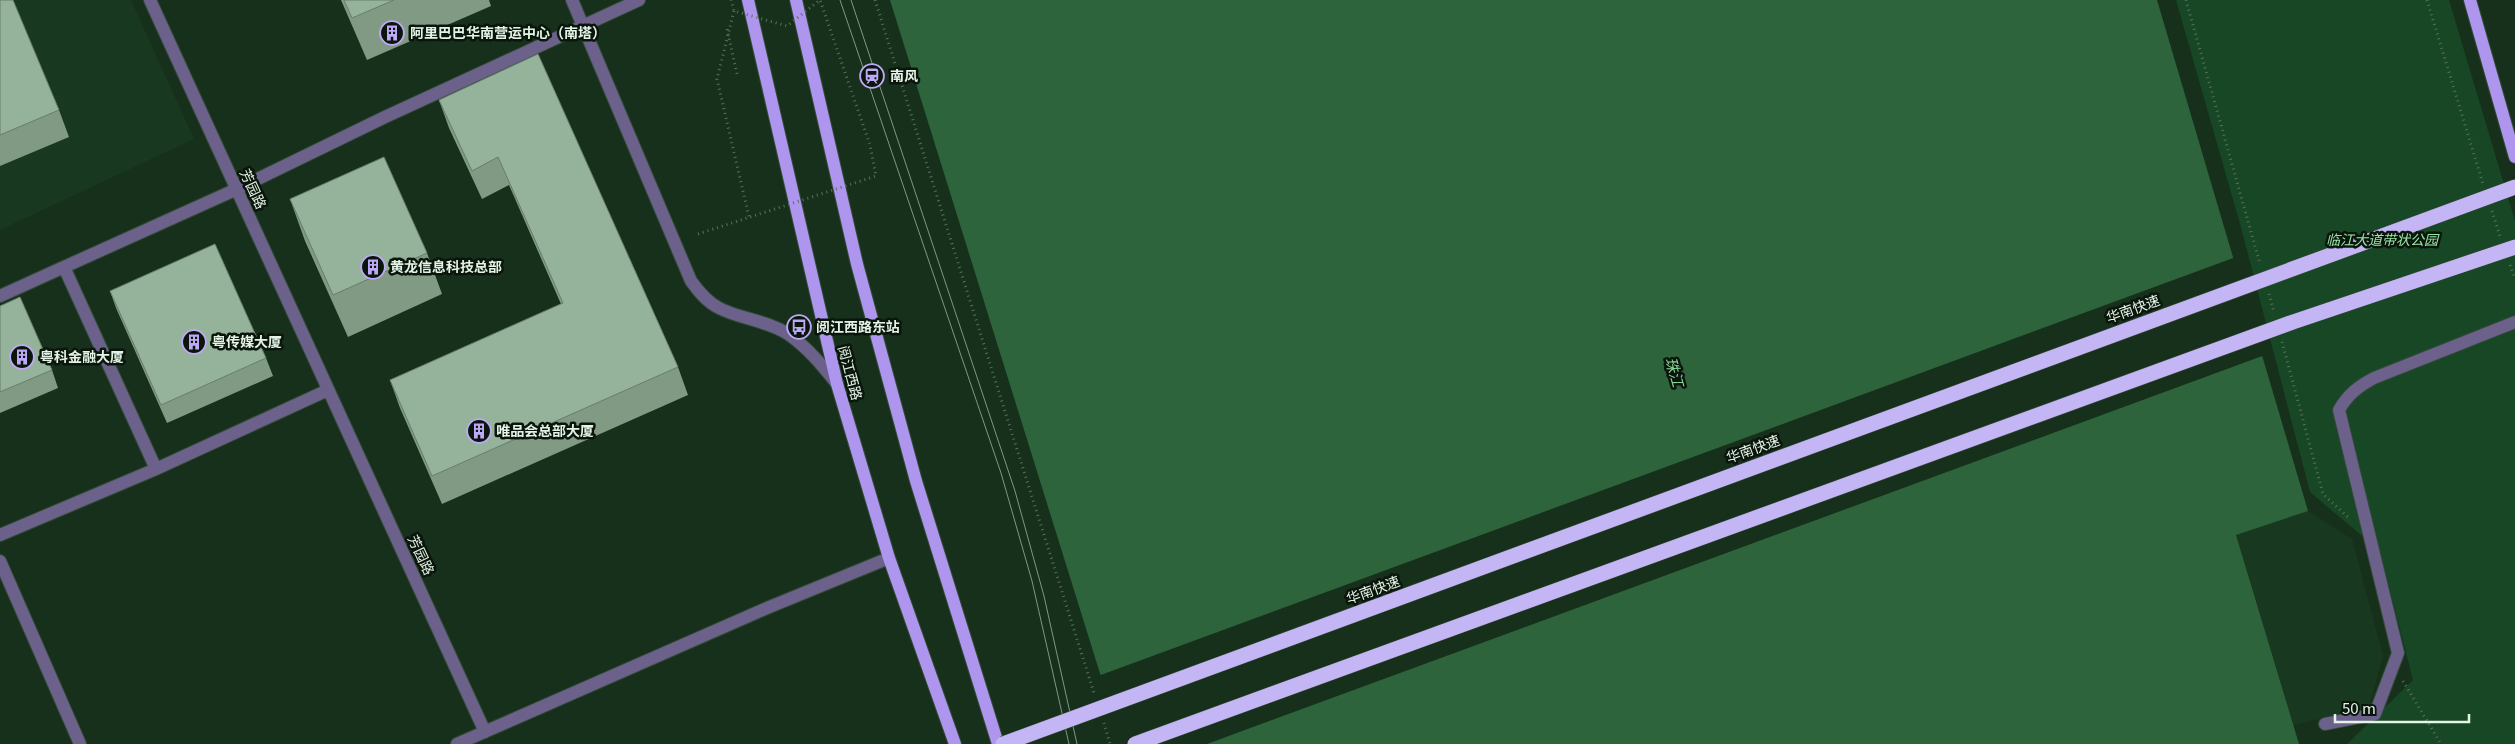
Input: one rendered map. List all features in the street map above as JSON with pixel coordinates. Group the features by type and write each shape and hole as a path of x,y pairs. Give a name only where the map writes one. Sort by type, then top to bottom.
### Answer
{"highway":[{"name":"华南快速","path":"1003,744 2515,187"},
{"path":"1135,744 2293,322 2509,250"}],"main road":[{"name":"阅江西路","path":"748,0 837,384 889,558 956,744"},
{"path":"796,0 833,164 916,481 998,744"},
{"path":"2470,0 2515,157"}],"street":[{"name":"芳园路","path":"150,0 486,732"},
{"path":"572,0 691,281 705,298 720,309 758,320 787,333 820,362 837,384"},
{"path":"0,296 237,190 582,25 639,0"},
{"path":"64,267 156,469"},
{"path":"2326,724 2376,714 2398,652 2339,410 2346,398 2357,387 2374,378 2515,322"},
{"path":"0,535 156,469 328,390"},
{"path":"457,744 767,608 889,558"},
{"path":"0,561 80,744"}],"path":[{"path":"731,0 734,11 717,79 749,217"},
{"path":"698,234 876,176 870,145 820,0 787,26 734,11"},
{"path":"875,0 1095,697"},
{"path":"2427,0 2484,187"},
{"path":"728,29 737,74"},
{"path":"2490,206 2509,250 2515,279"},
{"path":"2393,665 2441,744"},
{"path":"1101,716 1110,744"}],"shaded area":[{"path":"0,0 131,0 194,139 0,230"},
{"path":"2308,511 2352,539 2383,656 2369,707 2293,725 2236,535"}],"green space":[{"name":"临江大道带状公园","path":"2176,0 2449,0 2515,221 2515,744 2347,744 2413,680 2380,551 2310,492 2242,231"}],"water":[{"name":"珠江","path":"890,0 2157,0 2308,511 2236,535 2299,744 1122,744"}],"pier":[{"path":"2236,257 2265,355 1207,744 1119,744 1098,676"}],"building":[{"path":"0,0 13,0 59,110 0,135"},
{"path":"344,0 394,0 352,18"},
{"path":"538,54 678,367 432,476 390,380 563,303 498,157 472,171 439,100"},
{"path":"384,157 427,253 333,295 290,199"},
{"name":"粤传媒大厦","path":"215,244 266,358 161,405 110,291"},
{"name":"粤科金融大厦","path":"20,297 52,370 0,392 0,306"}],"tram line":[{"path":"840,0 1001,473 1032,581 1069,744"},
{"path":"851,0 1015,491 1044,596 1077,744"}],"place":[{"name":"阿里巴巴华南营运中心（南塔）","path":"392,33"},
{"name":"南风","path":"872,76"},
{"name":"黄龙信息科技总部","path":"373,267"},
{"name":"阅江西路东站","path":"799,327"},
{"name":"粤传媒大厦","path":"194,342"},
{"name":"粤科金融大厦","path":"22,357"},
{"name":"唯品会总部大厦","path":"479,431"}]}
